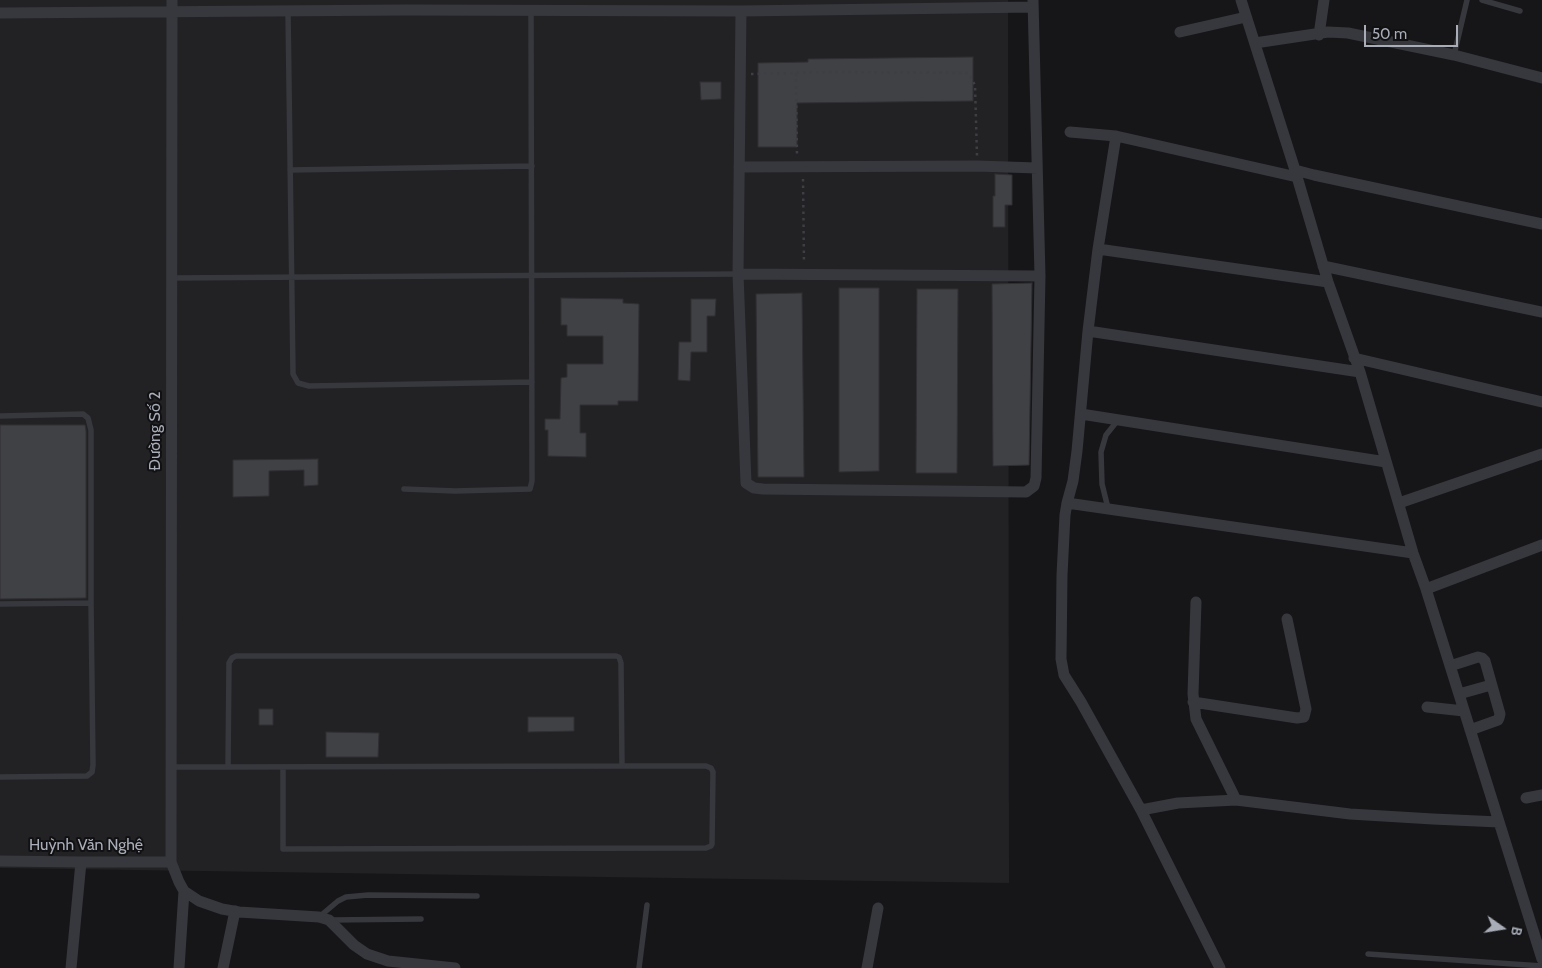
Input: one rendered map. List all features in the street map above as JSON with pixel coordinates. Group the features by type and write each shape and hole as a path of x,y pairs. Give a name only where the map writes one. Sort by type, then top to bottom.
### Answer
{"street":[{"name":"Đường Số 2","path":"171,862 172,0"},
{"path":"1241,0 1328,282 1360,372 1413,553 1542,959"},
{"path":"1318,35 1324,0"},
{"path":"0,13 288,10 741,11 1033,4 1040,276 1036,478 1034,486 1026,492 763,489 754,488 746,483 738,274 741,11"},
{"path":"1180,32 1246,17"},
{"path":"1255,43 1328,32 1348,33 1454,55 1542,78"},
{"path":"1070,132 1116,136 1296,174 1314,175 1542,224"},
{"path":"1116,136 1098,249 1073,481 1067,503 1064,530 1062,659 1064,675 1141,810 1220,968"},
{"path":"739,167 977,166 1037,168"},
{"path":"1098,249 1328,282"},
{"path":"1323,266 1542,312"},
{"path":"738,274 1040,276"},
{"path":"1088,331 1360,372"},
{"path":"1354,358 1542,402"},
{"path":"1081,414 1386,462"},
{"path":"1399,503 1542,454"},
{"path":"1067,503 1413,553"},
{"path":"1426,589 1542,545"},
{"path":"1196,602 1192,668 1193,702 1196,719 1236,800"},
{"path":"1193,702 1297,718 1304,717 1306,709 1287,619"},
{"path":"1450,666 1478,657 1482,658 1485,662 1500,714 1498,720 1470,730"},
{"path":"1459,694 1491,685"},
{"path":"1428,707 1464,711"},
{"path":"1526,798 1542,795"},
{"path":"1141,810 1178,803 1236,800 1350,814 1433,820 1499,822"},
{"name":"Huỳnh Văn Nghệ","path":"0,861 171,862"},
{"path":"72,968 81,862"},
{"path":"171,862 184,891 199,901 236,912 324,918 354,945 367,954 388,964 455,968"},
{"path":"179,968 184,891"},
{"path":"867,968 878,908"},
{"path":"223,968 236,912"}],"lane":[{"path":"1454,55 1467,0"},
{"path":"1482,0 1520,11"},
{"path":"288,10 293,374 298,383 309,386 532,382"},
{"path":"404,489 530,490 532,481 531,10"},
{"path":"290,170 532,166"},
{"path":"171,278 738,274"},
{"path":"0,416 83,414 88,418 90,430 93,764 92,772 87,776 0,777"},
{"path":"1108,508 1102,484 1101,452 1106,435 1118,420"},
{"path":"0,604 91,603"},
{"path":"228,767 229,663 236,656 616,656 619,657 621,663 622,766"},
{"path":"171,767 706,766 711,768 713,772 712,844 706,848 283,849 283,767"},
{"path":"324,918 338,901 346,897 368,895 477,896"},
{"path":"639,968 647,905"},
{"path":"324,918 421,919"},
{"path":"1368,954 1542,966"}],"path":[{"path":"740,74 968,72 975,85 977,166"},
{"path":"796,73 804,275"}],"shaded area":[{"path":"0,0 1008,0 1009,883 0,868"}],"building":[{"path":"973,57 973,101 797,103 797,147 758,147 758,63 808,62 808,59"},
{"path":"700,82 721,82 721,99 701,100"},
{"path":"995,174 1012,175 1012,205 1005,205 1005,227 993,227"},
{"path":"1032,283 1029,465 993,466 992,284"},
{"path":"839,288 879,288 879,471 839,472"},
{"path":"917,289 958,289 957,473 916,473"},
{"path":"802,293 804,477 758,477 756,294"},
{"path":"561,298 623,299 623,303 639,304 638,401 618,401 618,405 580,405 580,433 586,433 586,457 548,456 548,430 545,430 545,419 560,419 561,378 567,377 567,364 603,364 603,336 567,336 567,325 561,325"},
{"path":"691,299 716,299 715,316 707,316 707,352 691,352 690,381 678,380 679,342 691,342"},
{"path":"0,425 85,425 86,598 0,599"},
{"path":"318,459 318,485 304,486 304,470 269,471 269,496 233,497 233,460"},
{"path":"259,709 273,709 273,725 259,725"},
{"path":"528,717 574,717 574,731 528,732"},
{"path":"326,732 379,733 378,757 326,757"}]}
